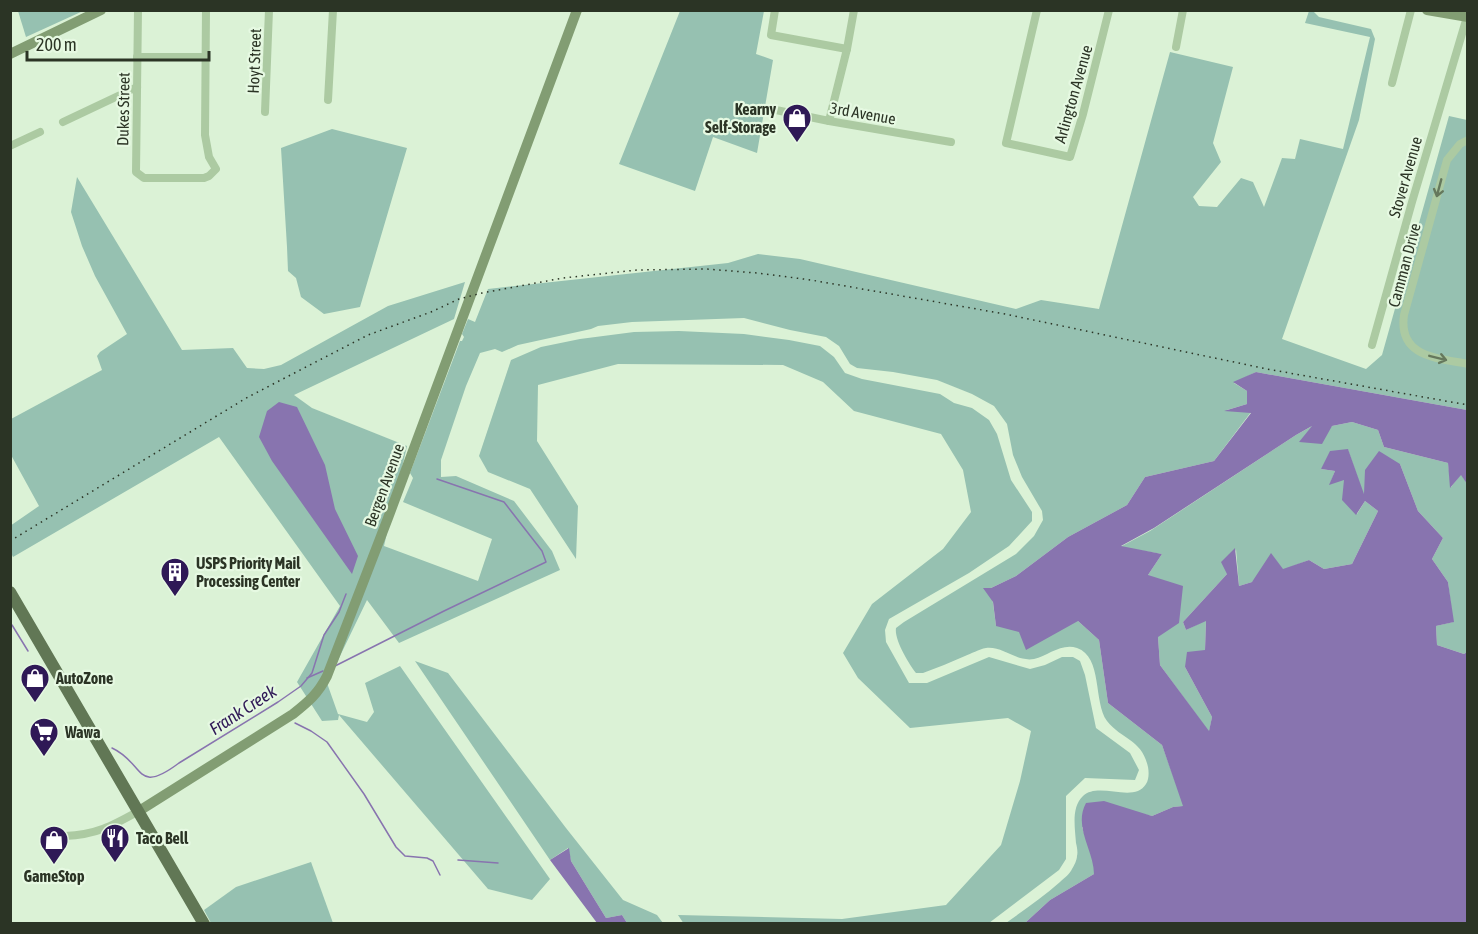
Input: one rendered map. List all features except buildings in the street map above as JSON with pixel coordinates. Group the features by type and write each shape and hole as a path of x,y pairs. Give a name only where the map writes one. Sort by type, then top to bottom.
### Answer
{"main road":[{"path":"10,592 204,924"}],"street":[{"path":"10,54 101,10"},
{"name":"Dukes Street","path":"138,10 136,172 144,178 204,178 216,169 209,157 205,135 206,57"},
{"path":"137,57 206,57 206,10"},
{"name":"Hoyt Street","path":"265,112 269,10"},
{"path":"328,100 333,10"},
{"name":"Bergen Avenue","path":"65,836 80,836 97,832 139,811 293,714 314,697 321,688 388,518 577,10"},
{"path":"775,10 771,35 847,49"},
{"path":"829,121 854,10"},
{"name":"Arlington Avenue","path":"1037,10 1006,143 1070,157 1109,10"},
{"path":"1176,47 1183,10"},
{"path":"1392,83 1411,10"},
{"path":"1427,10 1467,17"},
{"name":"Stover Avenue","path":"1372,345 1467,17"},
{"path":"63,122 137,87"},
{"name":"3rd Avenue","path":"771,109 951,142"},
{"path":"10,146 40,132"},
{"name":"Camman Drive","path":"1467,140 1460,144 1447,160 1404,315 1403,326 1407,340 1417,351 1434,358 1467,364"}],"green space":[{"path":"18,10 83,11 26,37"},
{"path":"680,11 764,11 756,54 773,60 757,153 713,137 695,191 619,164"},
{"path":"1309,11 1313,11 1319,17 1371,29 1375,39 1359,120 1282,339 1366,369 1382,355 1449,116 1467,120 1467,410 1256,372 1234,383 1247,391 1247,404 1227,410 1251,412 1214,461 1145,477 1127,505 1068,537 1016,576 991,588 996,626 1078,621 1099,640 1108,703 1162,745 1184,806 1173,807 1152,816 1138,813 1082,827 1094,862 1094,874 1050,900 1025,923 1006,923 1060,882 1070,873 1075,863 1077,851 1075,818 1079,801 1090,792 1125,793 1141,790 1148,778 1145,758 1136,745 1107,721 1100,703 1091,661 1077,648 1066,647 1034,659 1027,659 998,649 986,648 923,673 916,673 900,645 896,628 1016,554 1034,536 1043,520 1042,511 1022,477 1013,455 1007,424 994,406 937,380 857,368 850,364 839,346 826,337 744,318 632,322 598,326 518,345 502,352 495,349 480,353 466,386 441,460 441,477 456,476 514,501 552,551 560,570 399,643 367,600 327,683 338,714 367,722 374,712 365,683 400,666 550,879 532,900 488,889 339,715 338,720 322,721 297,682 340,606 219,437 13,557 11,553 10,526 39,506 11,455 11,419 102,370 97,356 127,334 95,276 71,212 77,177 182,350 233,348 247,368 264,369 281,365 388,306 465,282 454,319 294,395 312,408 407,446 384,546 478,581 492,539 403,502 413,478 410,473 460,341 464,337 462,334 468,319 475,322 488,289 728,263 758,254 800,259 1016,309 1041,300 1099,309 1170,52 1233,67 1213,143 1221,162 1193,197 1199,206 1217,207 1241,178 1253,182 1264,207 1282,158 1295,159 1300,139 1343,149 1370,37 1305,23"},
{"path":"332,129 407,148 360,307 324,314 301,297 296,278 288,271 281,148"},
{"path":"679,331 744,334 820,346 834,357 845,373 862,379 940,394 954,403 972,408 989,420 997,434 1011,480 1032,512 1032,521 1009,546 969,573 889,619 885,630 886,642 909,683 927,683 989,657 1030,669 1062,657 1073,657 1080,661 1085,675 1096,728 1130,753 1139,770 1135,780 1085,778 1066,796 1066,859 1059,870 989,923 684,924 678,915 842,919 946,905 1001,845 1020,781 1031,731 1008,718 910,728 858,678 843,653 872,604 943,549 971,512 963,470 941,434 854,411 823,382 783,365 618,364 538,385 537,441 578,506 576,559 530,489 488,472 479,456 511,360 541,347 580,339 634,332"},
{"path":"1352,422 1378,430 1384,447 1448,463 1451,487 1461,474 1467,484 1467,652 1464,654 1437,645 1436,626 1453,622 1448,582 1432,559 1443,538 1418,511 1400,464 1364,496 1348,450 1321,469 1335,471 1330,484 1344,479 1357,514 1365,501 1378,511 1352,564 1324,569 1309,560 1239,586 1236,549 1227,574 1183,622 1186,630 1206,620 1205,651 1185,667 1212,717 1209,732 1160,665 1148,575 1162,554 1120,547 1150,531 1314,425 1300,442 1332,426"},
{"path":"415,661 448,673 623,900 657,915 663,923 627,923 622,915 606,918 571,861 568,848 550,860"},
{"path":"311,862 333,923 211,923 204,910 236,887"}],"shaded area":[{"path":"1256,372 1467,410 1467,484 1461,475 1450,488 1448,463 1384,447 1378,430 1352,422 1332,426 1322,444 1299,442 1312,426 1296,435 1154,528 1121,546 1162,554 1148,575 1183,586 1179,623 1158,637 1160,665 1209,731 1212,717 1185,667 1187,652 1205,650 1206,621 1186,630 1183,622 1227,574 1221,562 1235,548 1239,586 1252,582 1271,553 1283,569 1309,560 1324,569 1352,564 1378,511 1365,501 1356,515 1342,500 1344,480 1329,485 1335,471 1321,469 1330,451 1348,449 1364,494 1365,470 1379,451 1400,464 1418,511 1443,538 1432,559 1448,582 1454,622 1436,626 1437,645 1464,654 1467,652 1467,923 1025,923 1050,900 1094,874 1083,830 1083,812 1086,803 1104,801 1152,816 1173,807 1183,806 1162,745 1108,703 1099,640 1078,621 1026,650 1019,632 996,626 993,602 983,588 991,588 1016,576 1068,537 1127,505 1145,477 1214,461 1251,413 1224,411 1247,404 1247,391 1233,382"},
{"path":"279,402 297,407 325,465 335,509 358,556 352,574 272,461 259,437 267,411"},
{"path":"569,848 571,861 606,918 622,915 627,923 597,923 550,860"}],"waterway":[{"path":"335,666 546,562 542,551 504,502 437,479"},
{"name":"Frank Creek","path":"112,748 123,754 141,774 155,777 278,702 301,686 312,673 324,635 339,612 346,594"},
{"name":"Frank Creek","path":"12,625 28,651"},
{"name":"Frank Creek","path":"307,678 323,671"},
{"path":"295,723 327,742 364,794 396,847 405,856 427,858 433,861 440,875"},
{"path":"458,860 498,863"}],"railway":[{"path":"10,541 248,397 368,335 459,299 482,293 563,278 637,270 706,269 811,280 1005,314 1267,369 1468,405"}],"place":[{"name":"Kearny Self-Storage","path":"797,144"},
{"name":"USPS Priority Mail Processing Center","path":"175,598"},
{"name":"AutoZone","path":"35,704"},
{"name":"Wawa","path":"44,758"},
{"name":"Taco Bell","path":"115,864"},
{"name":"GameStop","path":"54,866"}]}
